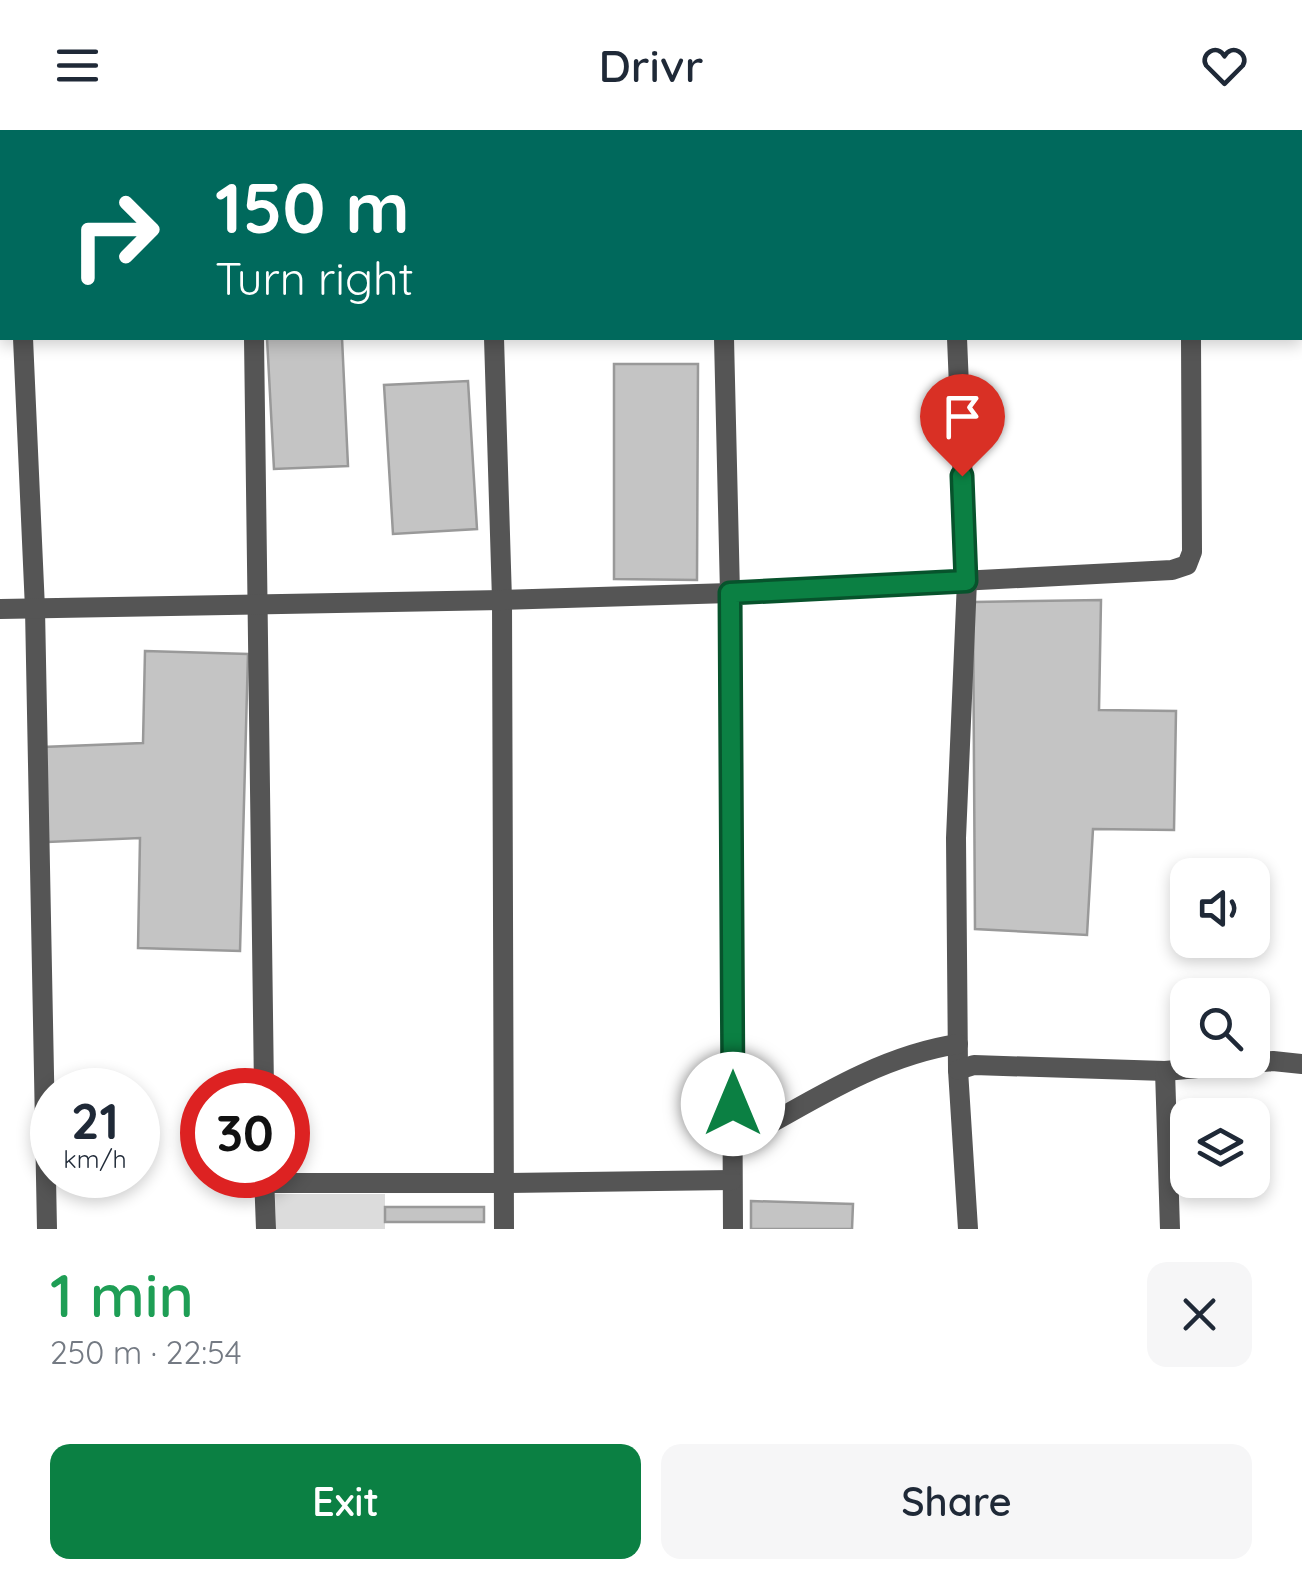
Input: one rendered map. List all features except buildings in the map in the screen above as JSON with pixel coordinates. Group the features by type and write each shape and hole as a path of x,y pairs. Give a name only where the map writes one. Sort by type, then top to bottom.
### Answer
{"street":[{"path":"23,340 36,609 47,1229"},
{"path":"254,340 264,1068"},
{"path":"494,340 502,600 504,1229"},
{"path":"724,340 730,593 734,1229"},
{"path":"957,340 966,581 956,838 958,1070 968,1229"},
{"path":"0,610 730,593 1172,570 1187,565 1192,552 1191,340"},
{"path":"734,1144 867,1073 940,1046 958,1044"},
{"path":"958,1070 974,1065 1165,1071 1272,1061 1302,1064"},
{"path":"1165,1071 1170,1229"},
{"path":"310,1180 502,1183 732,1180"},
{"path":"265,1198 266,1229"}],"shaded area":[{"path":"385,1194 385,1229 276,1229 275,1198"}],"route":[{"path":"733,1104 730,593 966,581 962,476"}]}
